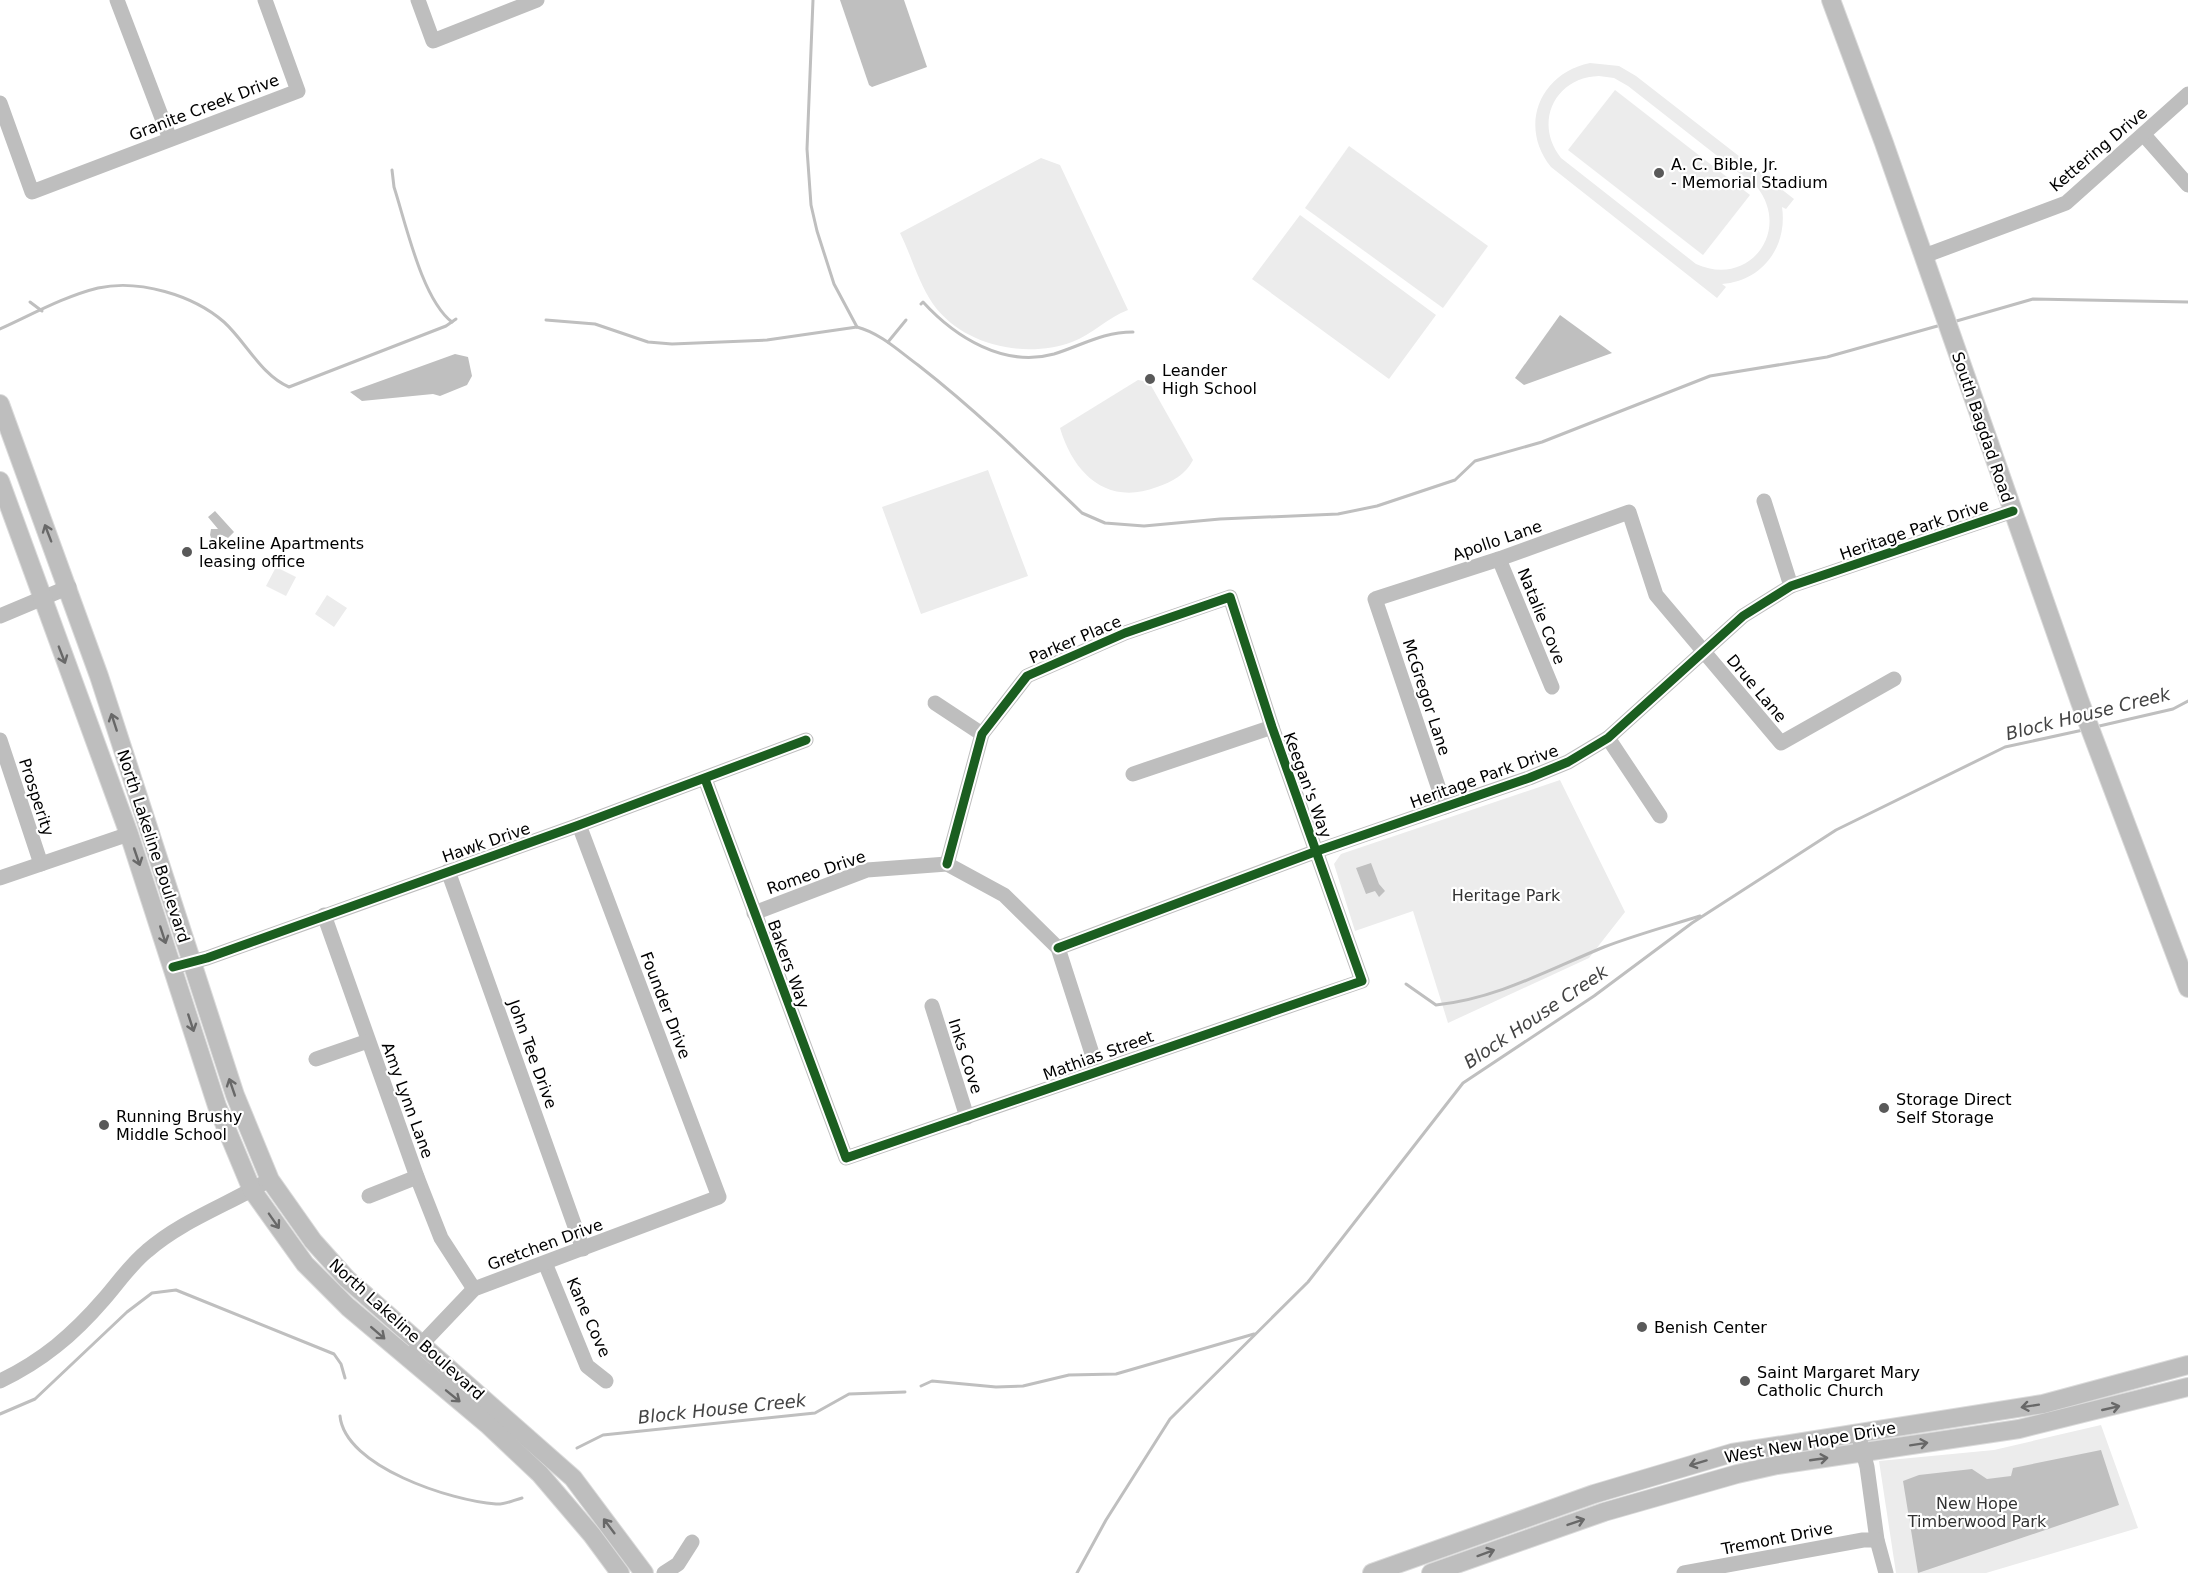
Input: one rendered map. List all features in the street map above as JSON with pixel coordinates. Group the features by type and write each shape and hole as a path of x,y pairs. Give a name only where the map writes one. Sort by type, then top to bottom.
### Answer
{"main road":[{"name":"South Bagdad Road","path":"1831,0 1924,256 2080,702 2188,987"},
{"name":"North Lakeline Boulevard","path":"0,404 69,587 182,965 217,1106 252,1190 305,1264 408,1359 487,1424 540,1474 592,1535 620,1573"},
{"name":"North Lakeline Boulevard","path":"0,481 41,600 129,834 270,1180 313,1241 347,1279 573,1478 644,1573"},
{"name":"West New Hope Drive","path":"1372,1573 1594,1494 1732,1453 2043,1404 2188,1365"},
{"name":"West New Hope Drive","path":"1436,1572 1604,1512 1737,1474 1777,1465 2019,1429 2188,1387"}],"street":[{"path":"117,0 170,139"},
{"name":"Granite Creek Drive","path":"0,103 32,192 298,91 265,0"},
{"path":"418,0 433,41 537,0"},
{"name":"Kettering Drive","path":"1924,256 2066,203 2188,94"},
{"path":"2144,135 2188,185"},
{"path":"1764,501 1791,586"},
{"name":"Heritage Park Drive","path":"1058,948 1568,762 1608,738 1702,650 1743,616 1791,586 2013,511"},
{"name":"Apollo Lane","path":"1375,598 1499,559 1629,512"},
{"name":"Drue Lane","path":"1629,512 1656,596 1780,743 1894,679"},
{"name":"Natalie Cove","path":"1499,559 1552,687"},
{"path":"0,616 69,587"},
{"name":"Keegan's Way","path":"1230,597 1272,728 1362,981"},
{"name":"Parker Place","path":"947,864 982,734 1027,676 1125,633 1230,597"},
{"name":"McGregor Lane","path":"1375,598 1445,807"},
{"path":"935,703 982,734"},
{"path":"1133,774 1272,728"},
{"path":"1608,738 1659,816"},
{"name":"Prosperity","path":"0,740 41,864"},
{"name":"Hawk Drive","path":"182,965 579,825 806,740"},
{"name":"Bakers Way","path":"705,779 846,1158"},
{"name":"Founder Drive","path":"579,825 719,1197"},
{"path":"0,878 129,834"},
{"path":"947,864 1004,895 1058,948 1097,1070"},
{"name":"Romeo Drive","path":"754,913 867,870 947,864"},
{"name":"John Tee Drive","path":"448,871 583,1249"},
{"name":"Amy Lynn Lane","path":"324,915 441,1238 474,1289"},
{"name":"Mathias Street","path":"846,1158 1362,981"},
{"name":"Inks Cove","path":"932,1006 967,1117"},
{"path":"316,1059 368,1041"},
{"path":"369,1196 417,1177"},
{"path":"0,1381 31,1366 52,1352 87,1318 136,1261 162,1239 270,1180"},
{"name":"Gretchen Drive","path":"408,1359 449,1312 474,1289 719,1197"},
{"name":"Kane Cove","path":"545,1263 587,1366 606,1381"},
{"path":"1858,1432 1867,1467 1877,1540 1886,1573"},
{"name":"Tremont Drive","path":"1684,1573 1746,1568 1863,1540 1877,1540"},
{"path":"664,1573 678,1564 692,1542"},
{"path":"1431,1552 1436,1572"}],"green space":[{"name":"A. C. Bible, Jr. - Memorial Stadium","path":"1590,63 1619,66 1636,76 1794,199 1786,209 1782,207 1781,235 1776,248 1760,269 1749,276 1722,284 1726,287 1717,298 1551,167 1541,151 1536,135 1539,103 1547,89 1558,78","holes":["1599,76 1614,78 1628,86 1757,187 1767,204 1770,221 1767,237 1759,251 1747,262 1732,268 1715,269 1696,264 1561,158 1549,131 1549,117 1560,93 1571,84 1584,78"]},
{"name":"A. C. Bible, Jr. - Memorial Stadium","path":"1615,90 1750,195 1703,255 1568,150"},
{"path":"1349,146 1488,246 1443,308 1305,208"},
{"path":"1041,158 1060,165 1128,310 1072,342 1054,347 1016,349 978,339 961,330 946,318 933,304 923,287 900,233"},
{"path":"1300,215 1436,315 1389,379 1252,279"},
{"path":"1138,380 1149,382 1193,460 1178,477 1157,487 1139,492 1108,489 1095,482 1074,460 1060,428"},
{"path":"988,470 1028,576 921,614 882,507"},
{"path":"276,567 296,577 286,596 266,586"},
{"path":"327,595 347,608 334,627 315,614"},
{"name":"Heritage Park","path":"1560,780 1625,912 1589,958 1448,1023 1413,911 1355,931 1334,864 1341,854"},
{"name":"New Hope Timberwood Park","path":"2101,1425 2138,1528 1986,1573 1896,1573 1879,1461 1994,1450"}],"shaded area":[{"path":"840,0 904,0 927,67 872,87 869,85"},
{"path":"1560,315 1612,353 1524,385 1515,378"},
{"path":"455,354 468,357 472,376 467,385 440,396 433,394 362,401 350,392"},
{"path":"215,511 234,532 228,538 222,535 223,541 212,540 210,535 211,529 218,529 208,517"},
{"path":"1371,863 1379,884 1385,891 1379,897 1375,891 1366,894 1356,868"},
{"path":"2101,1450 2119,1505 1918,1573 1903,1481 1919,1475 1972,1469 1987,1479 2011,1476 2013,1468"}],"waterway":[{"path":"813,0 807,149 811,205 834,284 857,327"},
{"path":"392,170 394,187 416,260 432,296 441,311 452,322"},
{"path":"0,329 86,291 114,286 148,288 181,297 211,312 232,330 270,375 289,387 446,326 456,319"},
{"path":"1953,322 2033,299 2188,302"},
{"path":"30,302 42,311"},
{"path":"921,304 923,302 965,338 999,353 1017,357 1054,354 1112,334 1133,332"},
{"path":"546,320 595,324 648,342 672,344 767,340 857,327 881,338 940,382 1082,513 1105,523 1144,526 1220,519 1338,514 1377,506 1455,480 1475,461 1542,442 1710,376 1827,357 1941,325"},
{"path":"888,342 906,320"},
{"name":"Block House Creek","path":"2095,727 2173,709 2188,701"},
{"name":"Block House Creek","path":"1077,1573 1106,1520 1170,1419 1308,1282 1463,1083 1594,996 1692,923 1836,830 2005,747 2083,730"},
{"path":"1406,984 1436,1005 1480,997 1604,947 1700,916"},
{"name":"Block House Creek","path":"0,1414 35,1399 127,1312 152,1293 176,1290 334,1354 341,1364 345,1378"},
{"name":"Block House Creek","path":"921,1386 932,1381 996,1387 1023,1386 1069,1375 1116,1374 1254,1334"},
{"name":"Block House Creek","path":"577,1448 603,1435 815,1413 849,1394 905,1392"},
{"name":"Block House Creek","path":"340,1416 346,1434 360,1451 403,1478 454,1496 477,1501 499,1504 522,1498"}],"cycle path":[{"path":"1058,948 1317,851 1529,778 1568,762 1608,738 1743,616 1791,586 2013,511"},
{"path":"705,779 846,1158 1362,981 1272,727 1230,597 1125,633 1027,676 982,734 947,864"},
{"path":"173,967 207,958 579,825 806,740"}],"place":[{"name":"A. C. Bible, Jr. - Memorial Stadium","path":"1659,173"},
{"name":"Leander High School","path":"1150,379"},
{"name":"Lakeline Apartments leasing office","path":"187,552"},
{"name":"Storage Direct Self Storage","path":"1884,1108"},
{"name":"Running Brushy Middle School","path":"104,1125"},
{"name":"Benish Center","path":"1642,1327"},
{"name":"Saint Margaret Mary Catholic Church","path":"1745,1381"}]}
